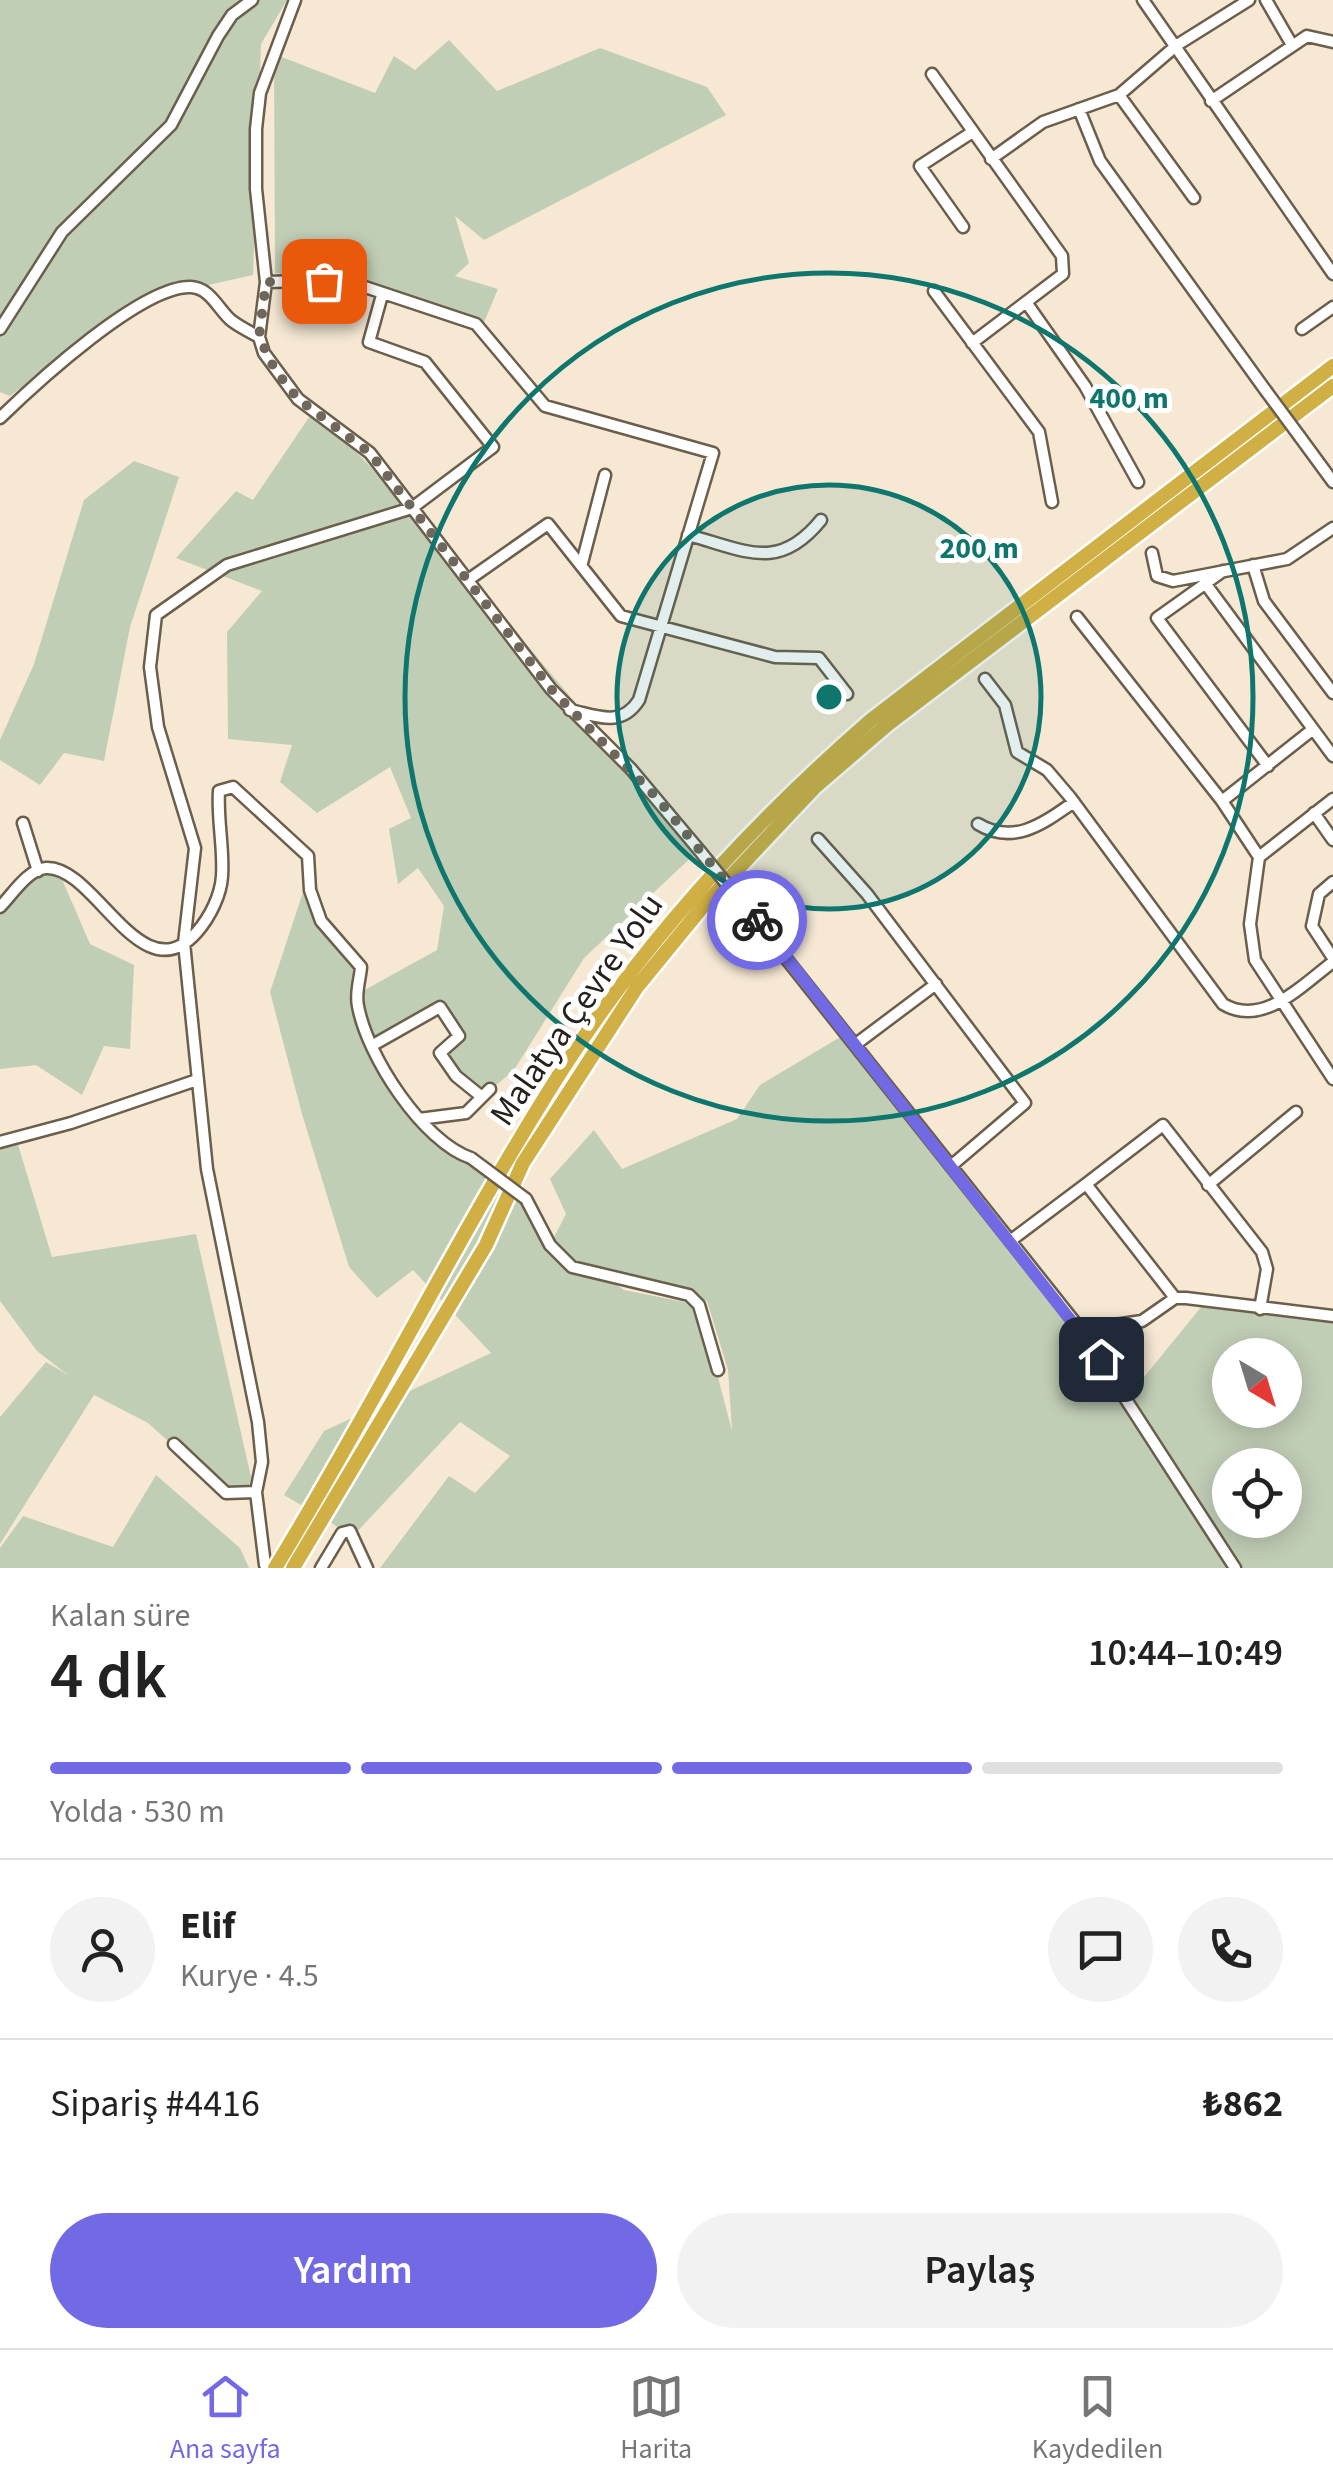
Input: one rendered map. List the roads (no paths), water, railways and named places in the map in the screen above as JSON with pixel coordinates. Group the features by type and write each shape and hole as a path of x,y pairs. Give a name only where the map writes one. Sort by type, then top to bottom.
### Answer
{"highway":[{"name":"Malatya Çevre Yolu","path":"270,1566 563,1068 694,895 809,774 871,720 1333,366"},
{"name":"Malatya Çevre Yolu","path":"293,1568 486,1244 523,1162 637,987 704,906 815,787 887,725 1333,386"}],"street":[{"path":"0,330 62,232 172,126 218,36 232,14 252,0"},
{"path":"295,0 260,92 257,118 256,189 266,282 259,337 270,362 298,399 370,453 569,710 631,769 856,1044 1081,1330 1235,1568"},
{"path":"1142,0 1333,274"},
{"path":"1224,0 1231,11"},
{"path":"991,159 1043,122 1119,96 1176,45 1249,0"},
{"path":"1266,0 1292,45"},
{"path":"1211,101 1308,36 1333,42"},
{"path":"932,74 1062,256 1063,274 972,342"},
{"path":"1119,96 1194,198"},
{"path":"1079,109 1100,161 1333,482"},
{"path":"963,227 920,166 971,133"},
{"path":"266,282 344,280 482,327 545,406 712,453 639,700 626,716 614,720 569,710"},
{"path":"0,418 110,323 167,294 190,287 204,291 231,321 259,337"},
{"path":"934,292 1039,432 1052,502"},
{"path":"270,1566 256,1492 262,1462 258,1422 207,1169 197,1080 184,944 195,848 158,726 150,668 156,615 227,565 412,508 493,447 425,362 369,342 382,295"},
{"path":"1026,302 1085,386 1138,482"},
{"path":"1302,330 1333,308"},
{"path":"582,563 606,475"},
{"path":"688,535 774,555 790,550 822,520"},
{"path":"468,580 543,524 553,526 616,613 775,656 819,658 848,694"},
{"path":"1152,553 1157,576 1164,582 1296,555 1333,528"},
{"path":"1253,565 1264,601 1333,693"},
{"path":"1223,571 1158,618 1268,766"},
{"path":"1204,584 1333,756"},
{"path":"1078,617 1222,801 1258,857 1250,924 1252,948 1260,968 1284,998 1306,1044 1333,1079"},
{"path":"985,679 1004,705 1017,752 1047,770 1074,802 1223,1004 1245,1014 1284,998 1333,960 1312,926 1319,894 1333,882"},
{"path":"1222,801 1312,730"},
{"path":"0,907 38,871 58,870 148,947 184,944 206,920 218,897 222,877 219,791 232,787 308,856 313,905 340,947 361,968 357,1005 373,1045 435,1140 471,1158 526,1200 550,1246 572,1267 689,1295 699,1304 718,1370"},
{"path":"1258,857 1333,799"},
{"path":"978,824 990,831 1029,831 1074,802"},
{"path":"1314,814 1333,840"},
{"path":"23,823 38,871"},
{"path":"818,839 868,894 1026,1103 951,1166"},
{"path":"856,1044 936,984"},
{"path":"373,1045 440,1007 459,1036 440,1053 456,1076 486,1093 466,1112 419,1120"},
{"path":"0,1142 71,1123 197,1080"},
{"path":"1208,1185 1296,1112"},
{"path":"1010,1241 1164,1120 1208,1185 1262,1252 1267,1269 1260,1309"},
{"path":"1086,1184 1175,1298"},
{"path":"1081,1330 1142,1321 1175,1298 1333,1316"},
{"path":"174,1444 226,1492 256,1492"},
{"path":"320,1568 342,1533 350,1531 367,1568"}]}
